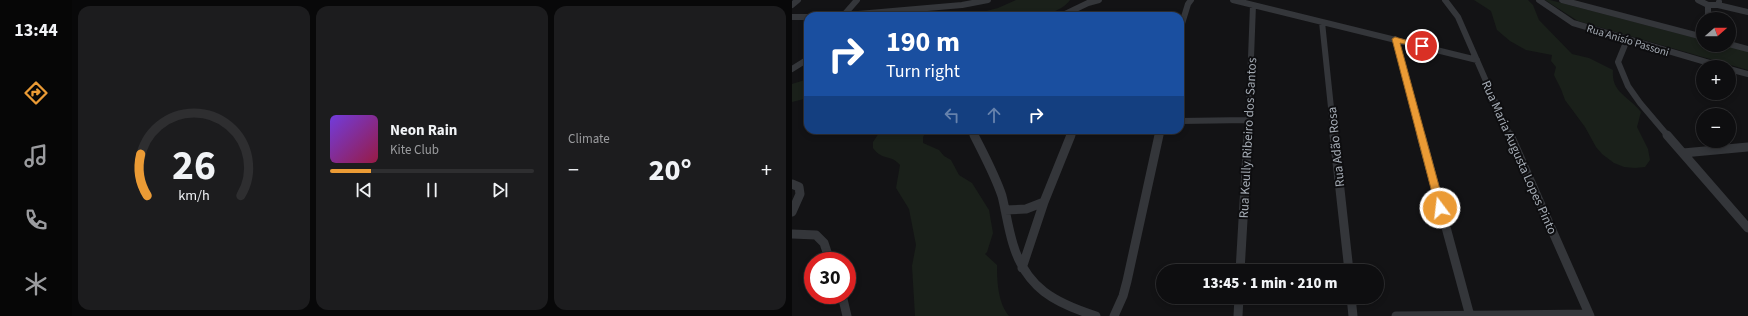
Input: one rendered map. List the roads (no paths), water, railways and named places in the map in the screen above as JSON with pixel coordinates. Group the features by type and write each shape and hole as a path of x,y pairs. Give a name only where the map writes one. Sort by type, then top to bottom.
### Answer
{"street":[{"path":"792,6 798,0"},
{"path":"846,12 857,0"},
{"path":"886,12 962,5 988,0"},
{"path":"1069,12 1088,3 1099,0"},
{"path":"1184,15 1191,0"},
{"path":"1233,0 1477,60"},
{"name":"Rua Maria Augusta Lopes Pinto","path":"1445,0 1458,17 1590,315"},
{"name":"Rua Anisío Passoni","path":"1539,0 1573,23 1698,60"},
{"path":"1562,0 1696,35"},
{"path":"1698,0 1708,5 1718,2 1748,12"},
{"name":"Rua Keully Ribeiro dos Santos","path":"1240,264 1252,55 1253,5"},
{"path":"1708,5 1708,12"},
{"path":"792,17 804,17"},
{"name":"Rua Adão Rosa","path":"1322,22 1348,264"},
{"path":"1395,39 1469,315"},
{"path":"1627,40 1618,62 1628,86 1683,153 1748,228"},
{"path":"1736,46 1748,49"},
{"path":"795,68 804,62"},
{"path":"1736,71 1748,74"},
{"path":"1184,121 1248,120"},
{"path":"974,134 998,188 1015,250 1025,274 1049,298 1079,311 1096,316"},
{"path":"1022,268 1044,202 1071,134"},
{"path":"1114,316 1123,296 1127,281 1159,134"},
{"path":"1683,153 1748,147"},
{"path":"792,184 799,187 800,194 792,212"},
{"path":"1005,210 1026,209 1044,202"},
{"path":"792,234 816,235 824,243 827,252"},
{"path":"845,304 847,316"},
{"path":"1238,316 1239,304"},
{"path":"1352,304 1353,316"},
{"path":"1396,316 1590,315"}]}
